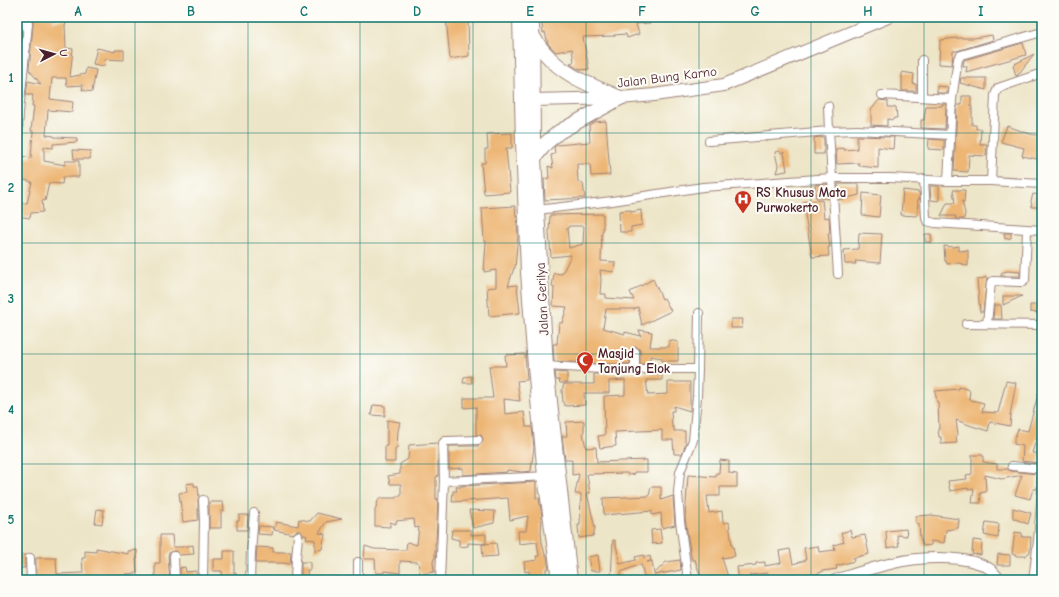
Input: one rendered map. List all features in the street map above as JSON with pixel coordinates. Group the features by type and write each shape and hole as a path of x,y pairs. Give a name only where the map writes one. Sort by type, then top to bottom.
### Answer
{"highway":[{"name":"Jalan Gerilya","path":"520,17 528,141 529,280 535,366 570,580"},
{"name":"Jalan Gerilya","path":"532,17 532,100 528,141 534,158 559,580"},
{"path":"532,35 545,53 557,65 575,77 620,98"},
{"path":"534,158 546,143 559,132 620,98"}],"main road":[{"name":"Jalan Bung Karno","path":"532,100 620,98 654,95 724,85 888,17"}],"street":[{"path":"17,25 28,21 26,47 20,83 17,153"},
{"path":"948,181 952,99 958,59 961,55 1042,32"},
{"path":"17,47 26,47"},
{"path":"922,60 922,97"},
{"path":"991,181 995,95 998,88 1042,73"},
{"path":"882,95 952,99"},
{"path":"828,106 838,274"},
{"path":"709,141 857,130 950,134"},
{"path":"537,210 612,201 703,187 832,178 924,179 1042,184"},
{"path":"924,179 927,221 935,223 1042,230"},
{"path":"987,324 991,282 993,280 1023,282 1025,280 1027,230"},
{"path":"688,580 680,521 678,492 680,472 693,440 697,396 699,313"},
{"path":"966,324 1042,325"},
{"path":"635,352 635,369"},
{"path":"546,366 603,369 698,369"},
{"path":"440,580 444,481 443,443 445,441 478,440"},
{"path":"1012,466 1042,469"},
{"path":"444,481 552,475"},
{"path":"1033,580 1040,541 1042,490"},
{"path":"203,500 203,580"},
{"path":"250,580 254,513"},
{"path":"296,580 298,536"},
{"path":"174,556 175,580"},
{"path":"30,558 31,580"},
{"path":"835,580 894,562 948,558 972,561 989,569 1001,580"},
{"path":"358,562 358,580"}],"building":[{"path":"33,17 53,17 53,21 67,20 65,25 66,48 73,49 70,77 85,74 86,68 96,70 92,92 82,90 83,85 67,86 66,78 52,78 50,99 73,102 72,112 48,110 46,135 54,137 77,138 77,142 53,144 53,148 44,147 44,161 65,165 65,161 79,161 79,177 63,177 62,184 49,183 45,201 42,200 43,212 31,213 30,218 17,216 17,203 27,203 32,182 17,178 20,157 31,158 33,131 31,131 34,106 32,106 33,95 26,95 28,81 41,84 29,70"},
{"path":"468,17 469,56 450,59 446,18"},
{"path":"541,17 649,17 650,23 636,24 639,34 627,38 626,34 583,37 589,69 580,70 580,68 578,69 570,64 574,62 572,49 556,52 548,44 545,32 543,33"},
{"path":"17,30 22,30 21,42 17,42"},
{"path":"992,35 993,40 953,51 952,65 939,64 940,40 974,38"},
{"path":"1023,43 1026,55 966,72 967,66 963,66 964,60"},
{"path":"97,48 115,52 115,50 124,50 124,60 105,59 104,66 93,64"},
{"path":"1034,54 1017,76 1016,76 1013,65"},
{"path":"902,72 914,74 913,84 916,84 916,91 902,91"},
{"path":"961,78 986,78 986,90 960,83"},
{"path":"937,86 948,87 947,93 937,93"},
{"path":"962,96 971,96 972,125 976,125 976,129 981,129 980,144 987,144 986,156 969,155 968,172 954,171 957,105 962,105"},
{"path":"879,100 888,101 888,107 896,107 897,118 894,118 893,120 887,119 887,126 871,125 871,110"},
{"path":"942,104 946,104 945,129 921,128 921,120 924,120 926,106 942,106"},
{"path":"606,121 610,175 591,176 590,164 577,164 578,182 583,183 585,198 545,200 544,179 549,178 548,166 553,168 551,155 555,154 554,147 557,145 590,142 589,125 594,122"},
{"path":"1007,126 1030,134 1042,136 1042,160 1022,156 1024,148 1001,142"},
{"path":"512,133 512,148 506,148 510,192 484,194 481,163 485,163 485,149 488,149 487,134"},
{"path":"857,136 894,137 893,149 878,147 878,168 859,166 859,163 837,164 836,149 857,149"},
{"path":"814,138 824,138 824,154 814,154"},
{"path":"929,139 944,140 944,150 928,149"},
{"path":"73,150 91,151 90,159 74,159"},
{"path":"779,151 782,153 784,152 787,171 776,173 778,166 775,152"},
{"path":"827,184 828,198 816,198 815,185"},
{"path":"838,184 859,184 859,195 839,200"},
{"path":"930,186 939,186 939,201 931,200"},
{"path":"903,190 919,192 920,199 918,199 917,216 901,215"},
{"path":"953,190 965,190 964,202 962,201 965,213 964,219 955,219 956,216 941,216 947,203 955,203"},
{"path":"863,193 881,195 879,217 862,215"},
{"path":"1033,194 1042,195 1042,199 1037,207 1032,207 1031,201"},
{"path":"822,200 824,218 829,217 829,256 812,257 803,202"},
{"path":"515,206 518,235 515,268 508,286 517,285 520,313 489,316 487,288 496,287 496,270 484,272 486,241 484,241 482,208"},
{"path":"631,210 631,212 641,210 642,225 631,227 631,232 620,232 619,211"},
{"path":"603,214 601,261 615,262 614,272 600,270 600,294 606,294 606,298 634,300 630,292 653,279 662,299 664,298 671,311 642,325 638,307 634,309 606,309 603,328 625,334 625,332 641,336 639,330 652,332 650,347 669,347 669,340 678,342 678,361 662,361 662,358 650,356 650,364 640,364 640,350 635,347 630,350 630,364 554,361 553,344 557,344 559,323 562,323 567,307 553,306 554,287 552,287 554,273 562,274 571,255 551,257 549,232 550,215","holes":["569,226 584,226 583,244 569,248 567,228"]},
{"path":"859,233 882,234 880,263 855,261 856,264 845,264 844,250 858,249"},
{"path":"1004,233 1011,233 1011,238 1005,239"},
{"path":"925,234 931,234 932,242 925,242"},
{"path":"944,246 959,246 959,251 968,250 968,266 959,263 947,264 945,261"},
{"path":"1007,271 1020,272 1020,276 1001,276 1001,273"},
{"path":"987,277 983,312 980,312 977,280"},
{"path":"1003,296 1022,296 1003,305"},
{"path":"994,305 1001,305 1002,319 993,319"},
{"path":"1030,305 1041,305 1042,311 1040,311 1040,313 1030,312"},
{"path":"731,319 743,319 742,328 731,328"},
{"path":"525,354 527,380 517,381 520,401 504,399 505,414 524,412 526,427 532,427 534,447 531,471 522,472 507,470 507,472 463,475 463,468 449,469 449,446 478,446 483,440 481,435 476,435 476,407 464,408 464,398 493,398 489,366 506,366 505,355"},
{"path":"555,372 567,373 567,383 560,383 559,380 556,380"},
{"path":"594,374 662,374 662,380 646,380 648,395 668,394 668,382 690,382 690,411 674,406 674,411 671,411 672,427 674,427 674,431 685,431 686,442 682,454 674,454 673,440 662,440 662,430 615,432 616,446 600,448 598,436 605,435 604,396 625,395 625,380 609,381 609,393 584,393 585,405 565,406 563,402 562,390 564,384 594,384"},
{"path":"471,376 472,383 463,383 464,377"},
{"path":"1006,381 1016,383 1010,415 1010,426 990,422 988,431 956,420 958,435 956,435 957,443 941,444 941,437 939,437 938,429 938,402 935,391 959,389 959,387 970,390 969,398 971,400 984,403 982,412 998,413"},
{"path":"1040,387 1042,388 1042,427 1040,427 1032,453 1040,453 1039,463 1022,461 1023,446 1014,444 1014,440 1018,429 1028,431"},
{"path":"373,405 385,406 385,416 371,415"},
{"path":"387,420 400,422 397,448 395,448 395,462 385,462 385,446 387,446"},
{"path":"584,421 583,433 586,448 596,447 597,462 647,460 647,472 634,472 635,474 628,475 627,473 587,474 590,493 587,493 595,528 593,536 579,538 578,525 580,525 581,494 575,494 579,474 572,475 572,460 565,460 562,436 567,436 566,422"},
{"path":"438,443 436,499 438,499 435,557 433,562 434,572 420,574 418,562 400,561 400,573 384,571 384,573 376,573 375,559 364,559 365,546 374,549 406,550 407,542 417,545 419,527 415,528 414,519 396,521 396,524 390,522 390,527 375,526 375,510 379,498 396,498 396,496 401,496 401,484 390,484 388,476 400,474 400,464 408,459 409,445"},
{"path":"972,455 983,455 983,462 997,464 997,469 1007,469 1011,471 1037,474 1037,489 1033,489 1030,499 1015,495 1022,475 1002,479 985,475 986,492 980,493 981,503 972,503 974,489 968,490 968,488 950,491 948,481 967,479 966,475 972,474"},
{"path":"720,460 729,461 729,473 737,474 737,487 720,487 720,496 707,496 709,513 722,511 723,523 729,522 732,546 735,556 722,558 729,580 702,580 695,560 692,560 685,518 688,475 716,477 716,473 719,473"},
{"path":"536,482 536,498 539,498 542,516 542,542 545,555 547,555 549,568 546,569 546,580 530,580 529,571 525,572 524,562 537,560 536,556 539,556 537,542 519,544 518,531 526,531 528,516 510,520 508,498 452,502 453,491 457,491 456,487"},
{"path":"194,483 194,486 198,486 198,520 183,522 179,493 187,492 186,484"},
{"path":"651,487 661,487 661,500 673,496 675,525 662,528 661,513 652,515 652,511 604,515 603,498 649,496"},
{"path":"209,502 223,502 224,511 221,511 221,528 209,528"},
{"path":"1013,508 1031,513 1028,524 1013,518"},
{"path":"97,509 104,510 102,524 95,523"},
{"path":"469,510 495,511 494,523 473,528"},
{"path":"317,513 342,519 326,522 319,533 325,534 322,549 315,551 315,540 306,539 307,536 303,535 301,531 296,531 293,534 274,530 276,522 298,526 299,519 310,521"},
{"path":"239,515 248,515 247,530 237,530"},
{"path":"931,515 959,519 958,528 946,530 944,543 931,541 931,545 923,546 920,538 919,524 916,523 916,516"},
{"path":"986,522 999,524 998,538 984,535"},
{"path":"259,526 273,527 272,535 258,534"},
{"path":"660,529 662,543 652,544 651,530"},
{"path":"906,529 907,536 897,535 899,546 887,548 886,531"},
{"path":"452,530 471,530 471,535 486,534 486,544 468,543 468,546 459,547 459,540 451,538"},
{"path":"850,530 852,537 865,535 869,554 853,558 854,561 836,566 837,569 822,571 813,575 796,578 796,580 769,580 768,573 750,575 750,578 739,580 737,567 756,565 756,563 765,562 765,566 781,563 779,551 790,549 793,564 806,560 804,548 818,546 819,552 835,550 834,545 844,542 841,533"},
{"path":"1015,532 1022,533 1022,537 1031,537 1030,552 1025,556 1017,556 1012,554"},
{"path":"160,535 172,535 173,547 193,545 194,554 179,555 177,551 169,553 170,580 155,580 155,563 160,563"},
{"path":"613,540 615,540 620,564 636,560 635,557 644,555 644,558 650,556 651,561 647,562 652,561 654,574 666,562 680,560 681,570 654,575 654,580 645,580 641,564 621,572 621,580 611,580"},
{"path":"973,540 982,541 981,555 972,554"},
{"path":"496,543 498,556 483,557 482,544"},
{"path":"257,547 273,548 273,552 291,552 290,564 256,563"},
{"path":"96,548 128,554 128,551 137,550 137,573 126,574 126,580 97,578 97,580 36,580 36,558 56,558 57,574 83,573 82,558 85,558 85,551 96,552"},
{"path":"224,551 234,551 234,574 236,573 236,580 223,580 222,571 213,571 213,559 224,559"},
{"path":"998,554 1010,555 1010,565 997,565"},
{"path":"17,555 26,555 25,568 17,568"},
{"path":"598,555 600,571 591,571 588,557"},
{"path":"301,562 310,562 310,570 307,570 308,579 301,579"},
{"path":"185,567 186,572 196,571 197,580 180,580 180,568"}],"place":[{"name":"RS Khusus Mata Purwokerto","path":"743,214"},
{"name":"Masjid Tanjung Elok","path":"585,375"}]}
